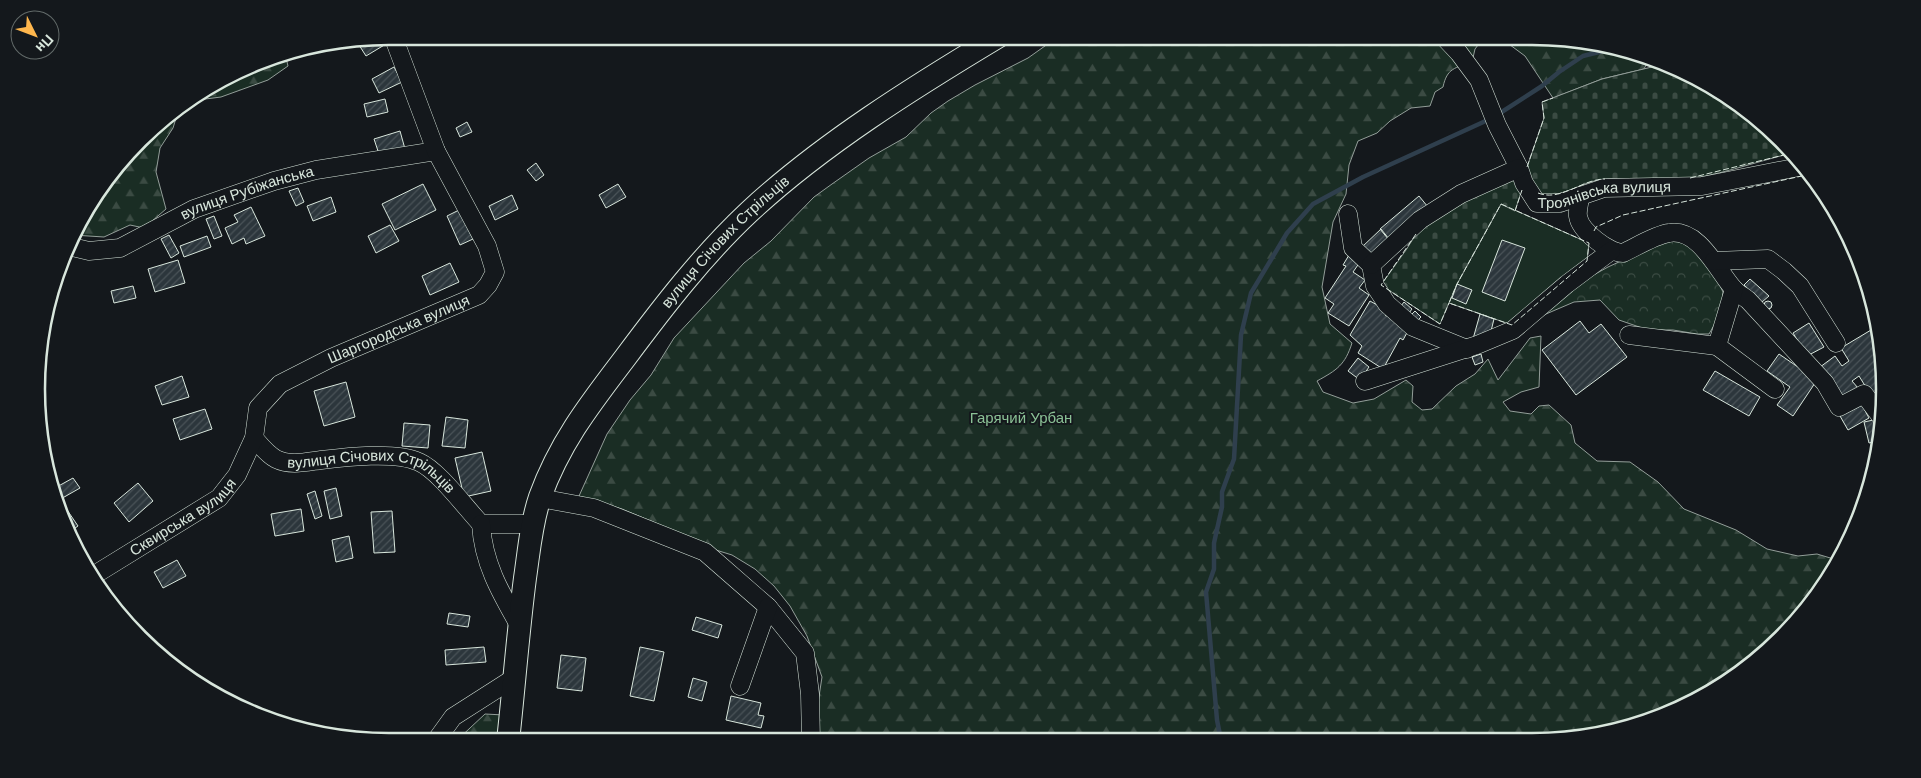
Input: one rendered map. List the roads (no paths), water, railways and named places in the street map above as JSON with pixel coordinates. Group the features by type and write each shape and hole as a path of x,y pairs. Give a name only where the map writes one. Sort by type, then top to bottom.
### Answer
{"main road":[{"name":"вулиця Січових Стрільців","path":"509,733 519,625 533,524 540,498 558,453 581,416 701,262 748,213 797,170 858,126 985,45"}],"street":[{"name":"Шаргородська вулиця","path":"254,438 258,408 280,384 331,358 479,295 488,285 495,272 487,246 436,151 396,45"},
{"name":"Троянівська вулиця","path":"1452,45 1479,80 1497,125 1519,168 1524,184 1537,204 1560,204 1604,188 1702,186 1795,168"},
{"name":"вулиця Рубіжанська","path":"75,248 89,251 120,248 194,209 274,181 316,170 436,151"},
{"path":"1371,265 1420,220 1461,194 1519,168"},
{"path":"1580,196 1578,215 1580,223 1591,235 1611,251 1623,253 1667,233 1680,232 1707,251 1734,289 1748,300 1825,383 1839,407 1864,394 1875,409"},
{"path":"1348,214 1353,248 1371,265 1375,286 1388,304 1413,327 1466,349"},
{"path":"1365,381 1466,349 1514,330 1567,284 1611,251"},
{"path":"1714,261 1768,259 1800,286 1836,343"},
{"path":"1717,346 1734,289"},
{"path":"1629,335 1717,346 1775,388"},
{"name":"вулиця Січових Стрільців","path":"254,438 265,451 278,460 294,464 352,456 389,456 418,461 434,471 480,524 482,539 494,580 519,625"},
{"name":"Сквирська вулиця","path":"98,573 219,498 237,475 254,438"},
{"path":"540,498 594,508 705,552 768,607 805,653 810,694 811,733"},
{"path":"480,524 533,524"},
{"path":"740,686 768,607"},
{"path":"442,733 453,718 514,678"}],"waterway":[{"path":"1497,115 1542,86 1583,56 1599,52"},
{"path":"1220,733 1206,592 1214,569 1214,543 1222,507 1222,492 1234,459 1241,335 1251,293 1287,233 1313,204 1363,177 1490,119"}],"park label":[{"name":"Гарячий Урбан","path":"1021,418"}]}
